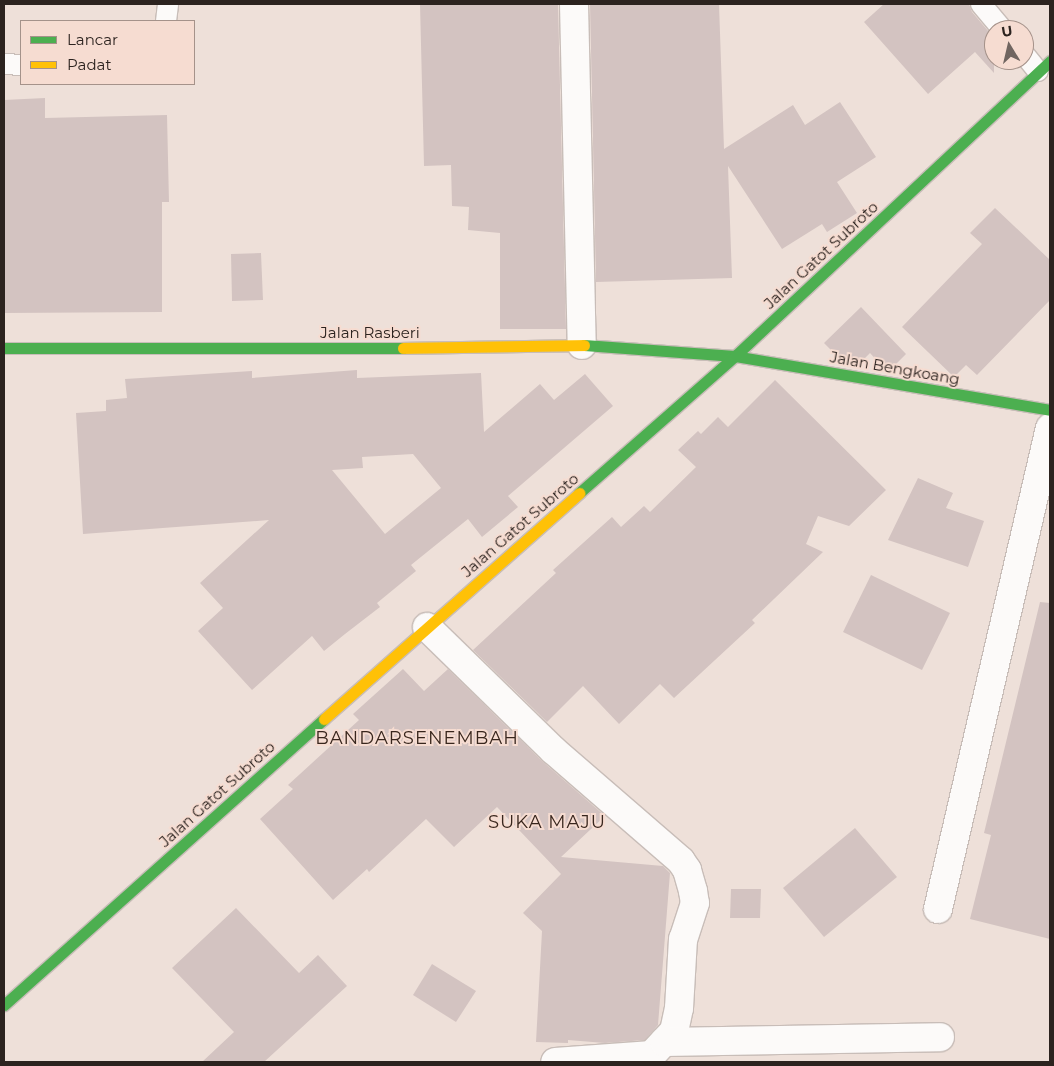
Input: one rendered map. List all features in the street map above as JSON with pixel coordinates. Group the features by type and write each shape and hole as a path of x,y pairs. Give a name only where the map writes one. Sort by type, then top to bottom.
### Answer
{"main road":[{"name":"Jalan Gatot Subroto","path":"7,997 735,356 1044,66"},
{"name":"Jalan Rasberi","path":"4,348 463,348 582,345 735,356"},
{"name":"Jalan Bengkoang","path":"735,356 1050,410"}],"street":[{"path":"574,4 582,345"},
{"path":"938,908 1050,428"},
{"path":"427,627 553,750 680,861 687,870 694,903 683,939 679,1008 674,1031 652,1055 556,1062"},
{"path":"664,1042 940,1037"}],"lane":[{"path":"166,20 168,4"},
{"path":"981,4 995,20"},
{"path":"4,64 20,65"}],"building":[{"path":"420,4 558,4 566,329 500,329 500,233 468,230 469,207 452,206 451,165 424,166"},
{"path":"590,4 719,4 724,149 793,105 805,125 840,102 876,157 837,182 857,213 827,232 822,224 782,249 728,166 732,278 596,282"},
{"path":"884,4 969,4 972,12 984,26 984,62 975,52 928,94 864,22"},
{"path":"45,98 45,118 167,115 169,202 162,202 162,312 4,313 4,100"},
{"path":"995,208 1050,260 1050,300 977,375 966,365 954,377 902,327 982,244 970,233"},
{"path":"261,253 263,300 232,301 231,254"},
{"path":"861,307 906,354 893,367 881,365 870,353 861,362 839,358 824,343"},
{"path":"357,370 357,378 481,373 484,432 540,384 554,400 585,374 613,406 508,496 518,507 482,537 468,519 411,565 416,571 377,603 380,607 324,651 312,636 252,690 198,631 223,608 200,583 269,520 83,534 76,413 106,411 106,400 127,398 125,379 252,371 252,378","holes":["413,454 441,488 385,534 332,470 363,468 362,457"]},
{"path":"775,380 886,490 849,526 818,516 806,544 823,552 752,620 755,623 674,698 660,684 619,724 583,686 547,722 473,650 556,573 553,570 612,517 621,527 644,506 650,512 696,467 678,450 698,431 701,434 718,417 728,427"},
{"path":"918,478 953,493 946,508 984,521 968,567 888,540"},
{"path":"871,575 950,613 922,670 843,632"},
{"path":"1040,602 1050,603 1050,939 970,919 991,835 984,833"},
{"path":"403,669 424,691 448,669 542,761 605,816 561,857 663,866 670,873 658,1025 645,1040 605,1043 568,1040 568,1043 536,1042 542,931 523,913 561,874 497,807 454,847 426,819 369,872 367,869 333,900 260,819 293,789 288,785 359,720 353,714"},
{"path":"855,828 897,877 824,937 783,888"},
{"path":"731,889 761,889 760,918 730,918"},
{"path":"236,908 299,973 318,955 347,986 264,1062 202,1062 234,1032 172,968"},
{"path":"432,964 476,991 456,1022 413,995"}],"traffic: fast":[{"path":"579,493 735,356 1050,61"},
{"path":"584,345 735,356 1050,410"},
{"path":"4,348 403,348"},
{"path":"4,1005 324,719"}],"traffic: slow":[{"path":"403,348 584,345"},
{"path":"324,719 579,493"}],"district":[{"name":"BANDARSENEMBAH","path":"417,738"},
{"name":"SUKA MAJU","path":"547,822"}]}
